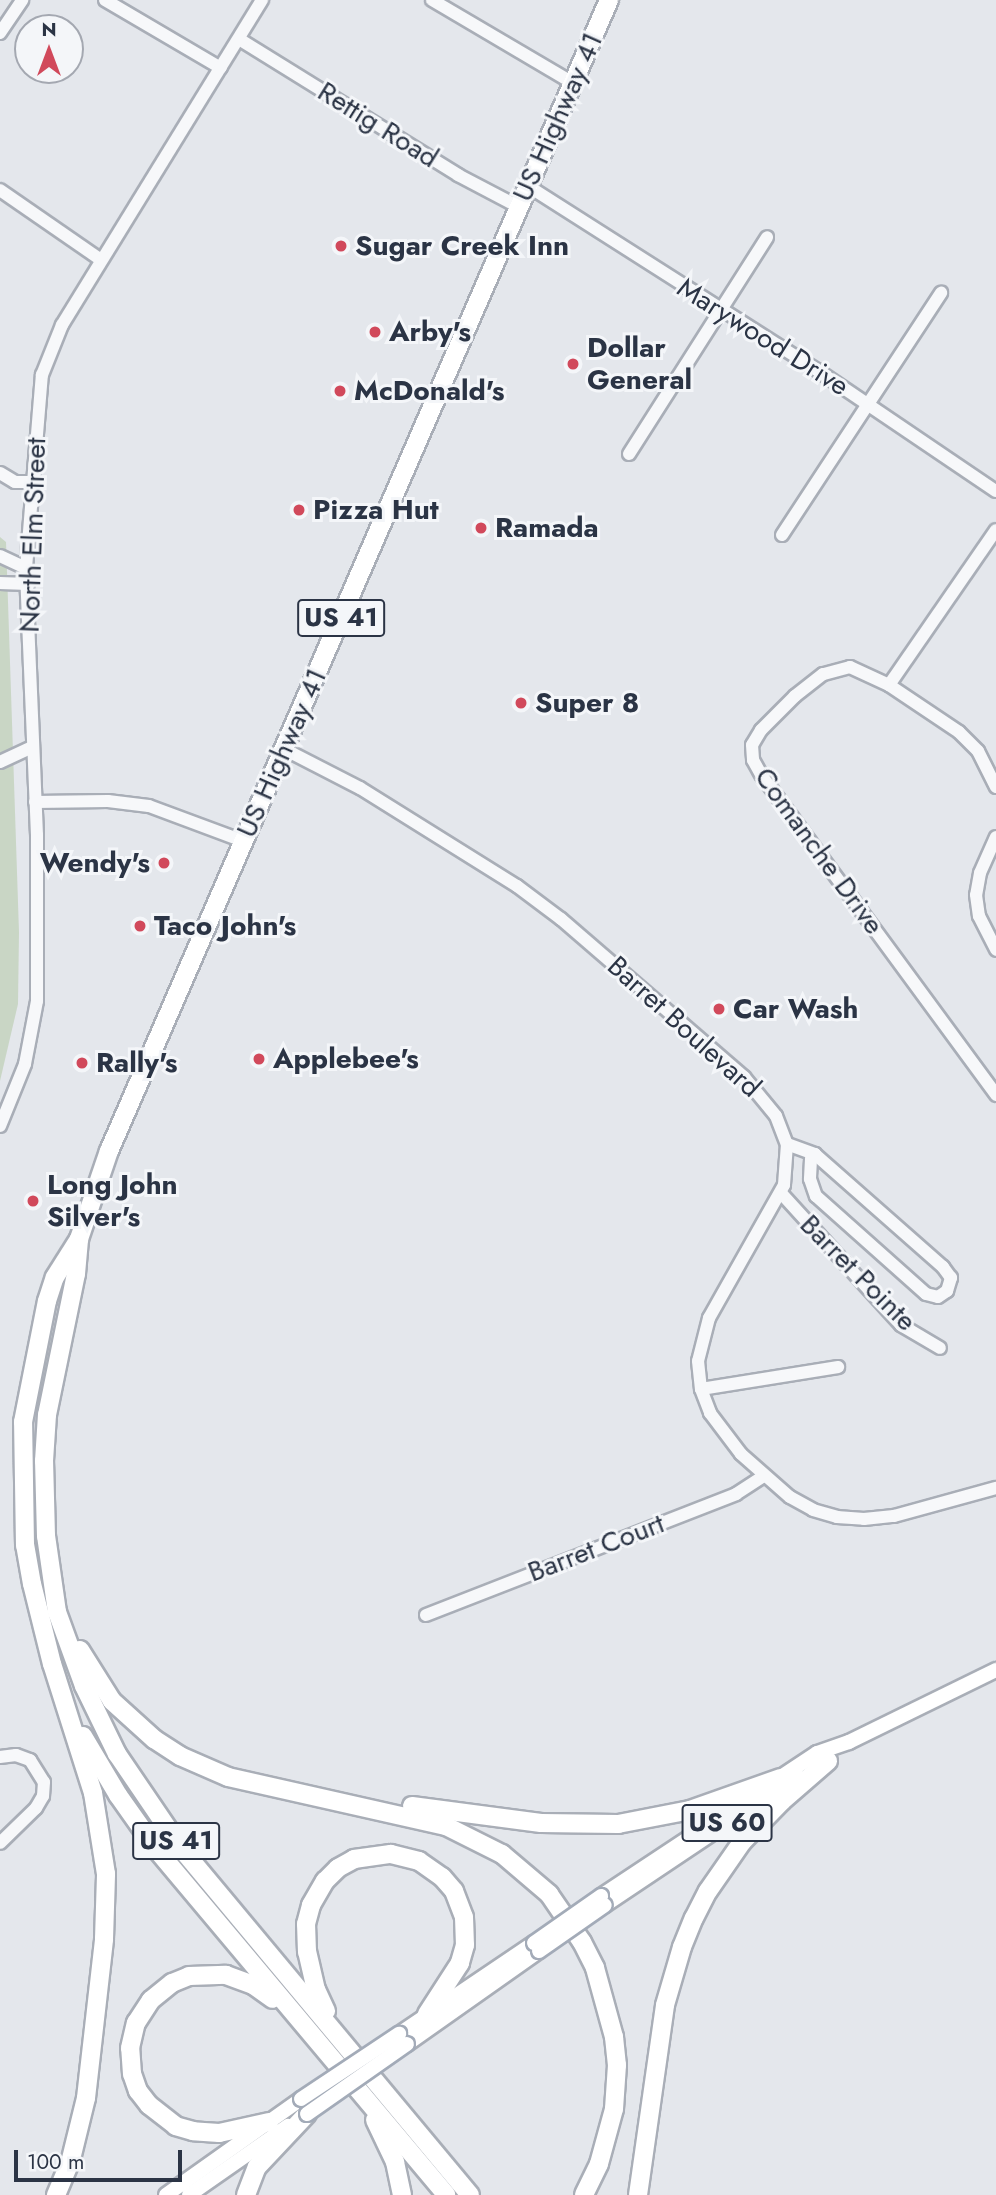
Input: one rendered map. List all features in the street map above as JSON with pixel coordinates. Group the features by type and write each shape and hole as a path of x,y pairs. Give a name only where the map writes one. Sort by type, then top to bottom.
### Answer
{"highway":[{"name":"US Highway 41","path":"79,1239 109,1151 609,0"},
{"name":"US 41","path":"79,1239 76,1274 47,1415 44,1461 46,1536 57,1612 99,1720 136,1786 181,1848 470,2195"},
{"name":"US 41","path":"79,1239 65,1258 47,1301 23,1422 25,1545 42,1628 68,1708 137,1823 446,2195"},
{"path":"57,1612 113,1701 154,1739 204,1769 446,1826 502,1854 556,1903 596,1968 614,2037 617,2073 614,2109 599,2164 584,2195"},
{"path":"56,2195 71,2159 86,2098 106,1906 103,1841 93,1793 68,1708"},
{"path":"638,2195 665,2005 694,1918 719,1874 742,1842 828,1761"},
{"path":"290,1790 541,1823 592,1825 667,1816 781,1777"},
{"path":"343,2041 310,1972 306,1924 319,1888 338,1868 354,1859 372,1854 410,1857 442,1877 458,1900 465,1927 463,1955 451,1979 427,2014"},
{"path":"269,2122 210,2133 192,2132 161,2117 138,2091 132,2074 130,2049 133,2031 145,2007 157,1994 172,1983 200,1974 226,1975 253,1984 304,2025"},
{"path":"361,2092 395,2162 402,2195"},
{"path":"246,2195 257,2167 304,2107"}],"main road":[{"name":"US 60","path":"189,2195 304,2107 817,1753 849,1742 996,1670"},
{"name":"US 60","path":"603,1900 828,1761 849,1742"},
{"name":"US 60","path":"403,2039 427,2014 536,1947"},
{"name":"US 60","path":"166,2195 269,2122 304,2107"}],"street":[{"path":"0,33 22,0"},
{"path":"105,0 221,68"},
{"name":"North Elm Street","path":"0,1126 25,1064 37,1001 35,802 26,568 39,393 47,358 62,325 101,260 262,0"},
{"path":"432,0 573,83"},
{"name":"Rettig Road","path":"239,38 458,175 519,207"},
{"name":"Marywood Drive","path":"528,186 869,404 996,491"},
{"path":"0,190 101,260"},
{"path":"629,454 767,237"},
{"path":"782,535 941,293"},
{"path":"0,473 15,482 33,482"},
{"path":"996,530 889,685 969,741 985,761 996,787"},
{"path":"0,556 26,568"},
{"path":"0,583 28,584"},
{"name":"Comanche Drive","path":"889,685 850,667 823,674 761,730 752,745 753,760 996,1095"},
{"path":"0,762 32,747"},
{"name":"Barret Boulevard","path":"284,748 360,788 517,886 561,919 744,1077 776,1115 787,1144 787,1172 781,1194 703,1332 698,1361 701,1388 710,1413 723,1435 764,1476 801,1504 825,1514 850,1519 894,1516 996,1488"},
{"path":"35,802 108,802 149,806 243,841"},
{"path":"996,838 980,873 976,895 979,916 996,950"},
{"path":"787,1144 815,1154 943,1267 951,1278 947,1291 937,1297 926,1294 817,1196 810,1179 811,1159 815,1154"},
{"name":"Barret Pointe","path":"781,1194 901,1325 940,1348"},
{"path":"701,1388 838,1367"},
{"name":"Barret Court","path":"426,1615 736,1494 764,1476"},
{"path":"0,1757 16,1755 30,1760 44,1782 43,1796 36,1808 0,1843"}],"green space":[{"path":"0,537 6,542 19,932 18,1004 0,1081"}],"place":[{"name":"Sugar Creek Inn","path":"341,246"},
{"name":"Arby's","path":"375,332"},
{"name":"Dollar General","path":"573,364"},
{"name":"McDonald's","path":"340,391"},
{"name":"Pizza Hut","path":"299,510"},
{"name":"Ramada","path":"481,528"},
{"name":"Super 8","path":"521,703"},
{"name":"Wendy's","path":"164,863"},
{"name":"Taco John's","path":"140,926"},
{"name":"Car Wash","path":"719,1009"},
{"name":"Applebee's","path":"259,1059"},
{"name":"Rally's","path":"82,1063"},
{"name":"Long John Silver's","path":"33,1201"}]}
